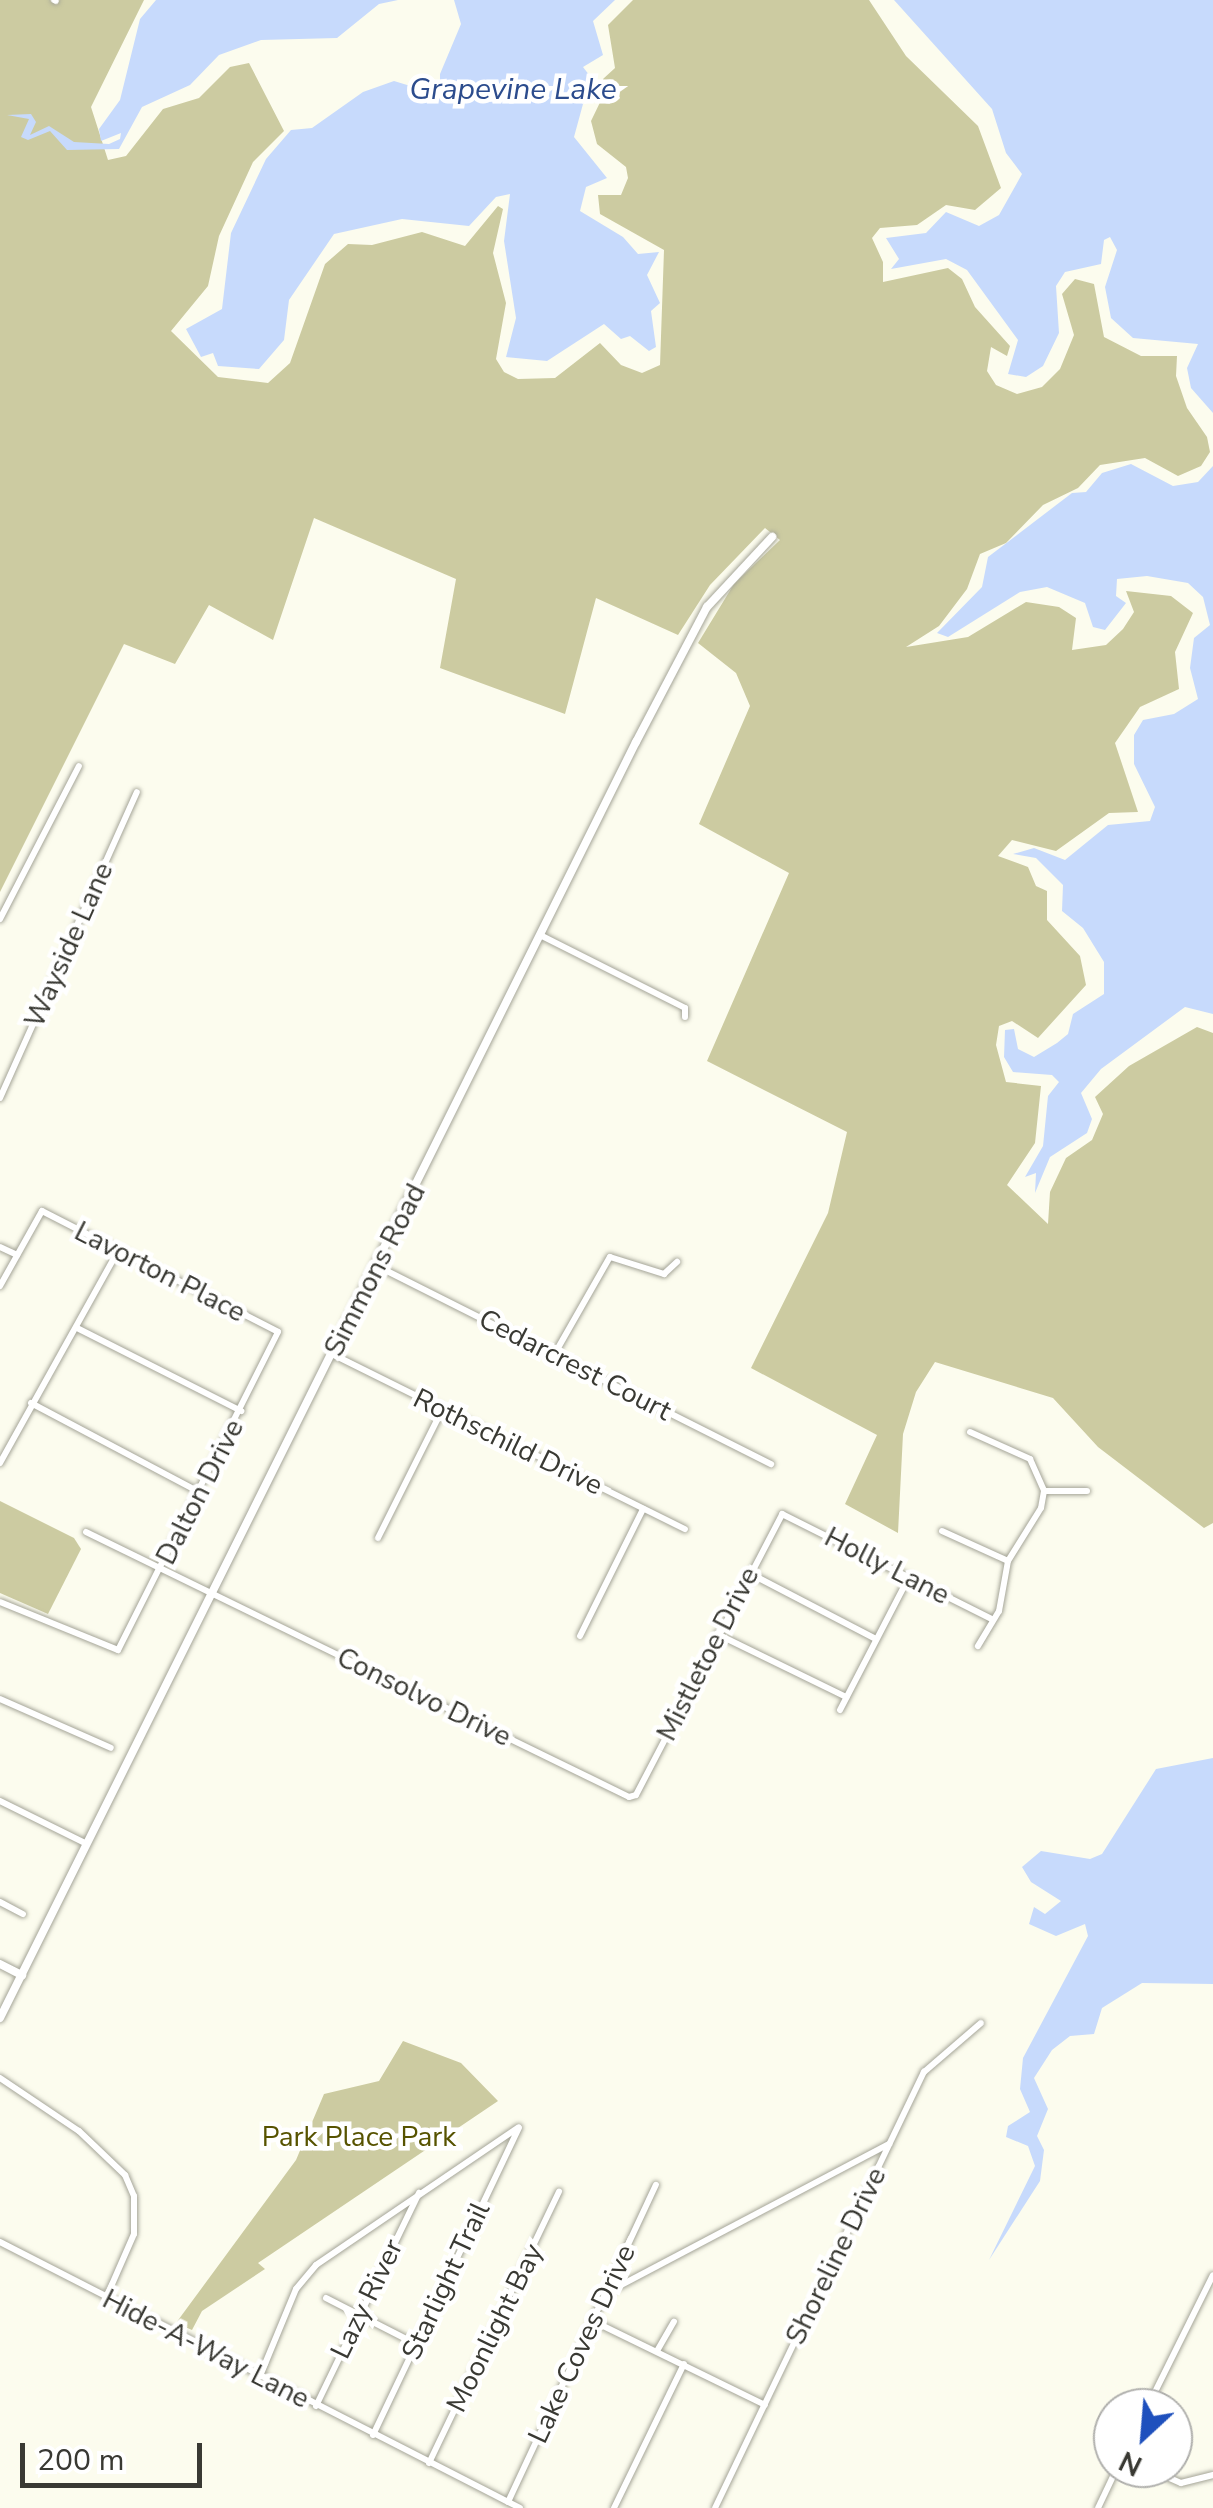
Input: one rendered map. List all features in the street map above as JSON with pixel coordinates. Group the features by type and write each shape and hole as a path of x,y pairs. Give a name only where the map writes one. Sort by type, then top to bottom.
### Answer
{"street":[{"name":"Simmons Road","path":"0,2018 707,607 772,537"},
{"path":"0,919 78,766"},
{"name":"Wayside Lane","path":"0,1098 137,792"},
{"path":"542,936 685,1008 685,1017"},
{"name":"Lavorton Place","path":"16,1255 42,1212 278,1332"},
{"path":"0,1247 16,1255 0,1286"},
{"path":"0,1464 31,1402 79,1329 117,1253"},
{"path":"554,1355 610,1257 664,1274 678,1262"},
{"name":"Cedarcrest Court","path":"379,1267 771,1464"},
{"path":"79,1329 241,1411"},
{"name":"Dalton Drive","path":"0,1602 118,1650 278,1332"},
{"name":"Rothschild Drive","path":"332,1354 685,1530"},
{"path":"31,1402 199,1492"},
{"path":"378,1538 442,1410"},
{"path":"970,1432 1030,1459 1044,1491 1042,1508 1008,1561 992,1619 978,1646"},
{"path":"1044,1491 1087,1491"},
{"path":"580,1636 643,1509"},
{"name":"Mistletoe Drive","path":"636,1795 782,1514"},
{"name":"Holly Lane","path":"782,1514 992,1619"},
{"path":"942,1531 1008,1561"},
{"name":"Consolvo Drive","path":"86,1532 622,1795 636,1795"},
{"path":"748,1573 876,1639"},
{"path":"840,1710 909,1577"},
{"path":"717,1634 846,1698"},
{"path":"0,1698 110,1748"},
{"path":"0,1801 88,1845"},
{"path":"0,1902 23,1914"},
{"path":"0,1964 22,1975"},
{"name":"Shoreline Drive","path":"715,2508 928,2065 981,2023"},
{"path":"0,2078 78,2132 125,2175 134,2196 134,2234 106,2298"},
{"name":"Starlight Trail","path":"373,2435 520,2126 420,2192"},
{"path":"606,2293 890,2144"},
{"name":"Lake Coves Drive","path":"508,2502 656,2186"},
{"path":"260,2376 307,2276 420,2192"},
{"name":"Lazy River","path":"316,2406 420,2192"},
{"name":"Moonlight Bay","path":"429,2464 559,2192"},
{"name":"Hide-A-Way Lane","path":"0,2242 520,2508"},
{"path":"1157,2388 1213,2275"},
{"path":"326,2298 416,2344"},
{"path":"595,2322 765,2406"},
{"path":"657,2351 674,2322"},
{"path":"614,2508 684,2364"}],"green space":[{"path":"0,0 144,0 91,107 108,160 126,156 163,109 199,98 230,67 249,63 284,131 253,162 219,236 208,286 171,331 218,377 268,383 290,363 325,264 348,244 372,245 422,232 465,246 498,206 503,209 493,253 506,303 496,359 504,372 518,379 555,378 600,343 621,365 642,373 660,365 664,250 600,214 598,195 621,195 628,178 626,167 597,144 591,121 606,90 603,79 615,68 608,25 633,0 869,0 906,56 978,126 1001,188 975,210 946,205 917,225 880,228 872,238 883,262 883,282 948,268 962,279 975,307 1010,346 1007,356 991,347 987,371 996,385 1017,394 1042,387 1060,369 1074,335 1062,294 1075,279 1094,284 1104,337 1141,356 1177,356 1176,376 1187,408 1207,437 1210,452 1201,466 1178,476 1145,458 1100,465 1078,488 1043,505 1006,543 980,554 967,589 939,626 906,647 968,637 1026,602 1059,607 1076,618 1072,650 1106,645 1123,629 1134,612 1126,591 1171,596 1193,613 1175,652 1179,689 1140,707 1115,743 1138,812 1109,813 1056,851 1012,840 998,856 1028,867 1036,886 1047,891 1047,920 1080,956 1086,985 1038,1038 1012,1021 999,1026 996,1045 1006,1082 1041,1086 1035,1143 1007,1185 1048,1224 1050,1192 1066,1158 1092,1140 1103,1114 1095,1097 1129,1066 1197,1027 1213,1033 1213,1523 1204,1528 1098,1447 1053,1398 935,1362 916,1392 903,1434 898,1533 845,1504 877,1435 751,1368 828,1213 847,1132 707,1061 789,873 699,824 750,706 736,673 698,643 734,584 780,540 765,528 710,585 678,635 596,598 565,714 440,668 456,579 314,518 273,640 209,605 175,664 124,644 0,892"},
{"path":"0,1501 74,1538 81,1549 48,1614 0,1593"},
{"name":"Park Place Park","path":"403,2041 461,2063 498,2101 258,2263 265,2269 202,2311 192,2330 176,2323 296,2160 324,2094 379,2081"}],"water":[{"name":"Grapevine Lake","path":"156,0 398,0 379,4 337,38 261,40 219,55 190,85 142,107 119,149 67,150 50,131 28,140 21,137 29,119 7,115 31,114 36,122 30,135 49,126 74,142 109,144 120,139 121,133 101,141 99,129 120,100 140,19"},
{"name":"Grapevine Lake","path":"454,0 615,0 593,21 603,55 583,67 599,88 583,104 574,137 607,178 586,187 580,211 623,237 638,254 659,252 647,275 660,303 651,311 656,347 649,351 630,336 621,339 604,324 547,361 506,357 516,318 504,241 510,194 496,197 469,226 402,219 334,234 289,300 284,340 259,369 218,366 213,353 201,357 186,329 222,309 231,233 266,159 291,130 312,128 363,92 394,81 440,95 440,74 461,24"},
{"path":"894,0 1213,0 1213,413 1191,388 1187,368 1198,344 1133,338 1111,318 1105,287 1117,250 1110,237 1104,240 1101,264 1065,272 1056,286 1059,333 1043,366 1026,377 1008,374 1018,340 967,270 946,259 891,269 899,259 886,238 926,233 946,212 979,226 999,215 1022,174 1006,153 992,109"},
{"path":"1131,464 1173,486 1198,482 1213,466 1213,1014 1185,1007 1101,1069 1081,1093 1092,1119 1087,1133 1050,1157 1035,1193 1036,1173 1025,1177 1043,1146 1048,1096 1059,1082 1052,1075 1013,1072 1004,1057 1005,1030 1014,1029 1018,1049 1034,1057 1057,1043 1068,1034 1073,1014 1104,994 1104,962 1083,928 1062,911 1063,885 1036,858 1013,854 1034,848 1065,860 1108,825 1150,821 1155,807 1134,764 1134,735 1143,720 1174,714 1198,699 1190,668 1194,638 1210,625 1203,597 1188,583 1147,576 1117,579 1116,596 1126,603 1105,630 1093,627 1085,603 1047,587 1020,592 948,637 937,633 982,587 988,557 1072,493 1086,492 1102,473"},
{"path":"1213,1758 1213,1984 1142,1983 1102,2008 1094,2034 1070,2036 1052,2050 1034,2078 1048,2109 1037,2136 1044,2150 1040,2181 989,2260 1035,2166 1028,2146 1006,2137 1008,2126 1030,2112 1020,2089 1023,2058 1088,1936 1085,1924 1056,1936 1029,1924 1034,1907 1045,1914 1061,1901 1031,1882 1022,1867 1041,1851 1090,1859 1102,1854 1156,1769"}]}
